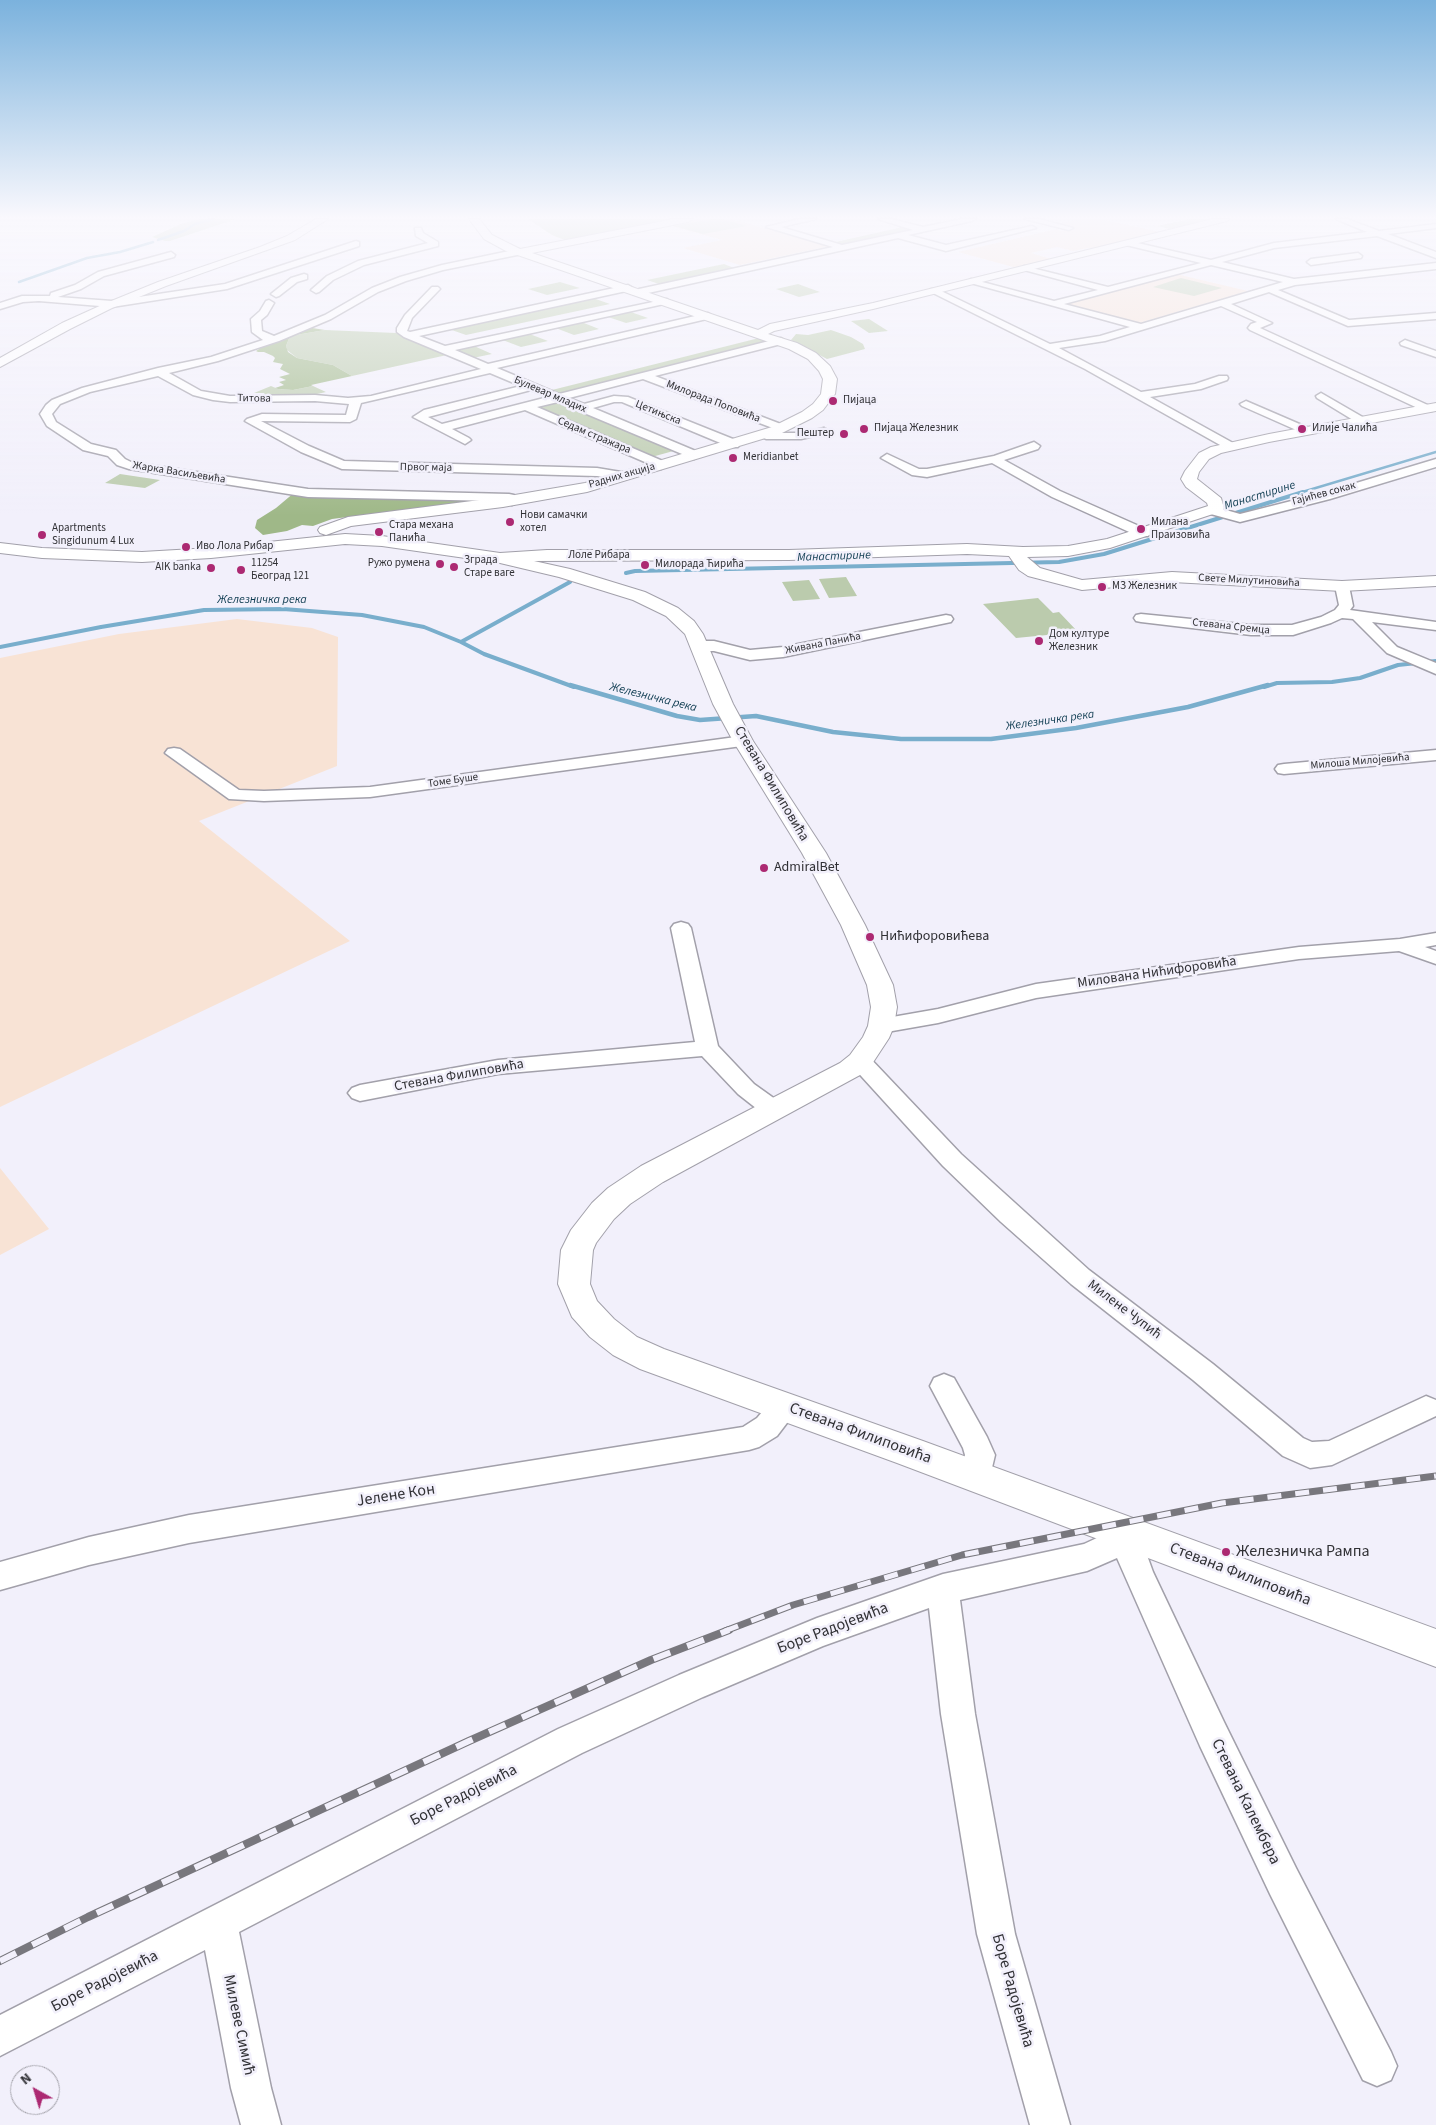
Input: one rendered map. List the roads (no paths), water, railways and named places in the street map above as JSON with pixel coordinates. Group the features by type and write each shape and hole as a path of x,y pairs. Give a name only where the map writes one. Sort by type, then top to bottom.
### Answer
{"main road":[{"path":"0,363 82,318"},
{"name":"Радних акција","path":"716,318 772,336"},
{"name":"Радних акција","path":"372,519 512,501 568,491 762,435 804,417 818,407 828,394 830,383 829,375 817,360 772,336 738,322 719,318"},
{"path":"738,322 763,326 793,324 826,318"},
{"path":"772,336 826,318"},
{"path":"772,336 793,324"},
{"path":"1020,559 1082,550 1216,511 1217,505 1215,500 1192,484 1190,476 1204,456 1229,446 1432,408"},
{"name":"Лоле Рибара","path":"336,536 372,519"},
{"name":"Лоле Рибара","path":"0,548 42,553 142,557 191,555 336,536 388,541 500,558 547,555 788,555 967,549 1020,559"},
{"name":"Стевана Филиповића","path":"500,558 581,578 649,600 679,617 691,630 723,704 740,735 814,853 853,925 880,986 884,1006 881,1026 870,1048 860,1061 836,1078 664,1167 620,1196 603,1211 582,1238 577,1250 574,1284 584,1308 602,1328 625,1346 652,1359 975,1476 1436,1648"},
{"name":"Свете Милутиновића","path":"1020,559 1034,572 1082,585 1172,577 1342,586 1436,581"}],"street":[{"path":"257,318 256,332 264,337 275,339"},
{"name":"Жарка Васиљевића","path":"325,318 275,339 220,357 158,371 86,390 64,398 48,409 47,420 87,447 112,453 121,462 129,465 308,493 496,497 509,498 512,501"},
{"path":"407,318 401,330 408,335 492,318"},
{"path":"443,350 584,318"},
{"name":"Титова","path":"158,371 197,392 221,398 315,398 356,401 700,318"},
{"path":"990,318 1141,395 1229,446"},
{"path":"1107,318 1141,327"},
{"path":"1049,347 1094,341 1170,318"},
{"path":"1258,318 1267,322 1254,326 1254,328 1432,408"},
{"path":"1335,318 1348,323 1411,318"},
{"name":"Булевар младих","path":"408,335 694,455"},
{"path":"440,428 644,376 772,336"},
{"path":"465,440 419,417 423,413 772,336"},
{"path":"1405,343 1436,354 1427,357 1436,360"},
{"name":"Милорада Поповића","path":"644,376 782,428"},
{"path":"1141,395 1197,387 1223,378"},
{"path":"1321,396 1362,421"},
{"name":"Цетињска","path":"580,408 614,399 624,400 734,444"},
{"name":"Титова","path":"262,417 350,419 356,401"},
{"path":"1246,404 1307,431"},
{"name":"Седам стражара","path":"526,406 661,465"},
{"name":"Првог маја","path":"262,417 251,420 305,450 342,465 597,472 623,476"},
{"path":"762,435 787,437 824,431"},
{"path":"887,458 913,471 925,473 992,459 1034,446"},
{"path":"992,459 1056,494 1143,533"},
{"name":"Гајићев сокак","path":"1216,511 1240,518 1273,508 1326,496 1436,463"},
{"path":"1342,586 1346,606 1340,613 1358,617 1436,626"},
{"name":"Стевана Сремца","path":"1141,618 1251,630 1284,631 1301,629 1340,613"},
{"path":"1358,617 1382,642 1398,653 1434,668"},
{"name":"Живана Панића","path":"699,646 714,646 750,655 783,652 946,619"},
{"name":"Томе Буше","path":"174,753 235,795 264,796 370,792 740,735"},
{"name":"Милоша Милојевића","path":"1284,769 1436,755"},
{"path":"681,928 707,1048 746,1089 774,1110"},
{"name":"Милована Нићифоровића","path":"881,1026 938,1016 1036,991 1091,982 1299,953 1400,945 1436,939"},
{"path":"1400,945 1436,958"},
{"name":"Стевана Филиповића","path":"360,1093 498,1067 707,1048"},
{"name":"Милене Чупић","path":"860,1061 952,1160 1017,1222 1080,1277 1189,1360 1294,1447 1310,1455 1332,1453 1426,1408"},
{"path":"944,1386 978,1446 980,1455 975,1476"},
{"name":"Јелене Кон","path":"0,1576 89,1551 189,1529 749,1438 767,1427 783,1407"},
{"name":"Боре Радојевића","path":"0,2036 587,1733 691,1686 817,1633 944,1589 1087,1557 1110,1547 1124,1532"},
{"name":"Стевана Калембера","path":"1124,1532 1138,1573 1216,1743 1283,1881 1377,2066"},
{"name":"Боре Радојевића","path":"944,1589 958,1714 996,1934 1050,2125"},
{"name":"Милеве Симић","path":"218,1923 251,2088 261,2125"}],"waterway":[{"name":"Манастирине","path":"1299,493 1436,452"},
{"name":"Манастирине","path":"626,573 635,571 1059,562 1104,554 1303,492"},
{"name":"Манастирине","path":"461,642 570,582"},
{"name":"Железничка река","path":"0,647 101,627 204,610 283,609 362,615 424,627 461,642"},
{"name":"Железничка река","path":"461,642 484,654 574,687"},
{"name":"Железничка река","path":"1264,687 1277,683 1332,682 1360,678 1398,665 1436,661"},
{"name":"Железничка река","path":"570,685 677,716 700,720 756,716 833,732 901,739 991,739 1076,728 1188,707 1268,685"}],"railway":[{"path":"725,1631 793,1605 962,1555 1222,1503 1436,1476"},
{"path":"0,1961 88,1917 469,1741 651,1660 729,1630"}],"place":[{"name":"Пијаца","path":"833,401"},
{"name":"Пијаца Железник","path":"864,429"},
{"name":"Илије Чалића","path":"1302,429"},
{"name":"Пештер","path":"844,434"},
{"name":"Meridianbet","path":"733,458"},
{"name":"Нови самачки хотел","path":"510,522"},
{"name":"Милана Праизовића","path":"1141,529"},
{"name":"Стара механа Панића","path":"379,532"},
{"name":"Apartments Singidunum 4 Lux","path":"42,535"},
{"name":"Иво Лола Рибар","path":"186,547"},
{"name":"Ружо румена","path":"440,564"},
{"name":"Милорада Ћирића","path":"645,565"},
{"name":"Зграда Старе ваге","path":"454,567"},
{"name":"AIK banka","path":"211,568"},
{"name":"11254 Београд 121","path":"241,570"},
{"name":"МЗ Железник","path":"1102,587"},
{"name":"Дом културе Железник","path":"1039,641"},
{"name":"AdmiralBet","path":"764,868"},
{"name":"Нићифоровићева","path":"870,937"},
{"name":"Железничка Рампа","path":"1226,1552"}]}
